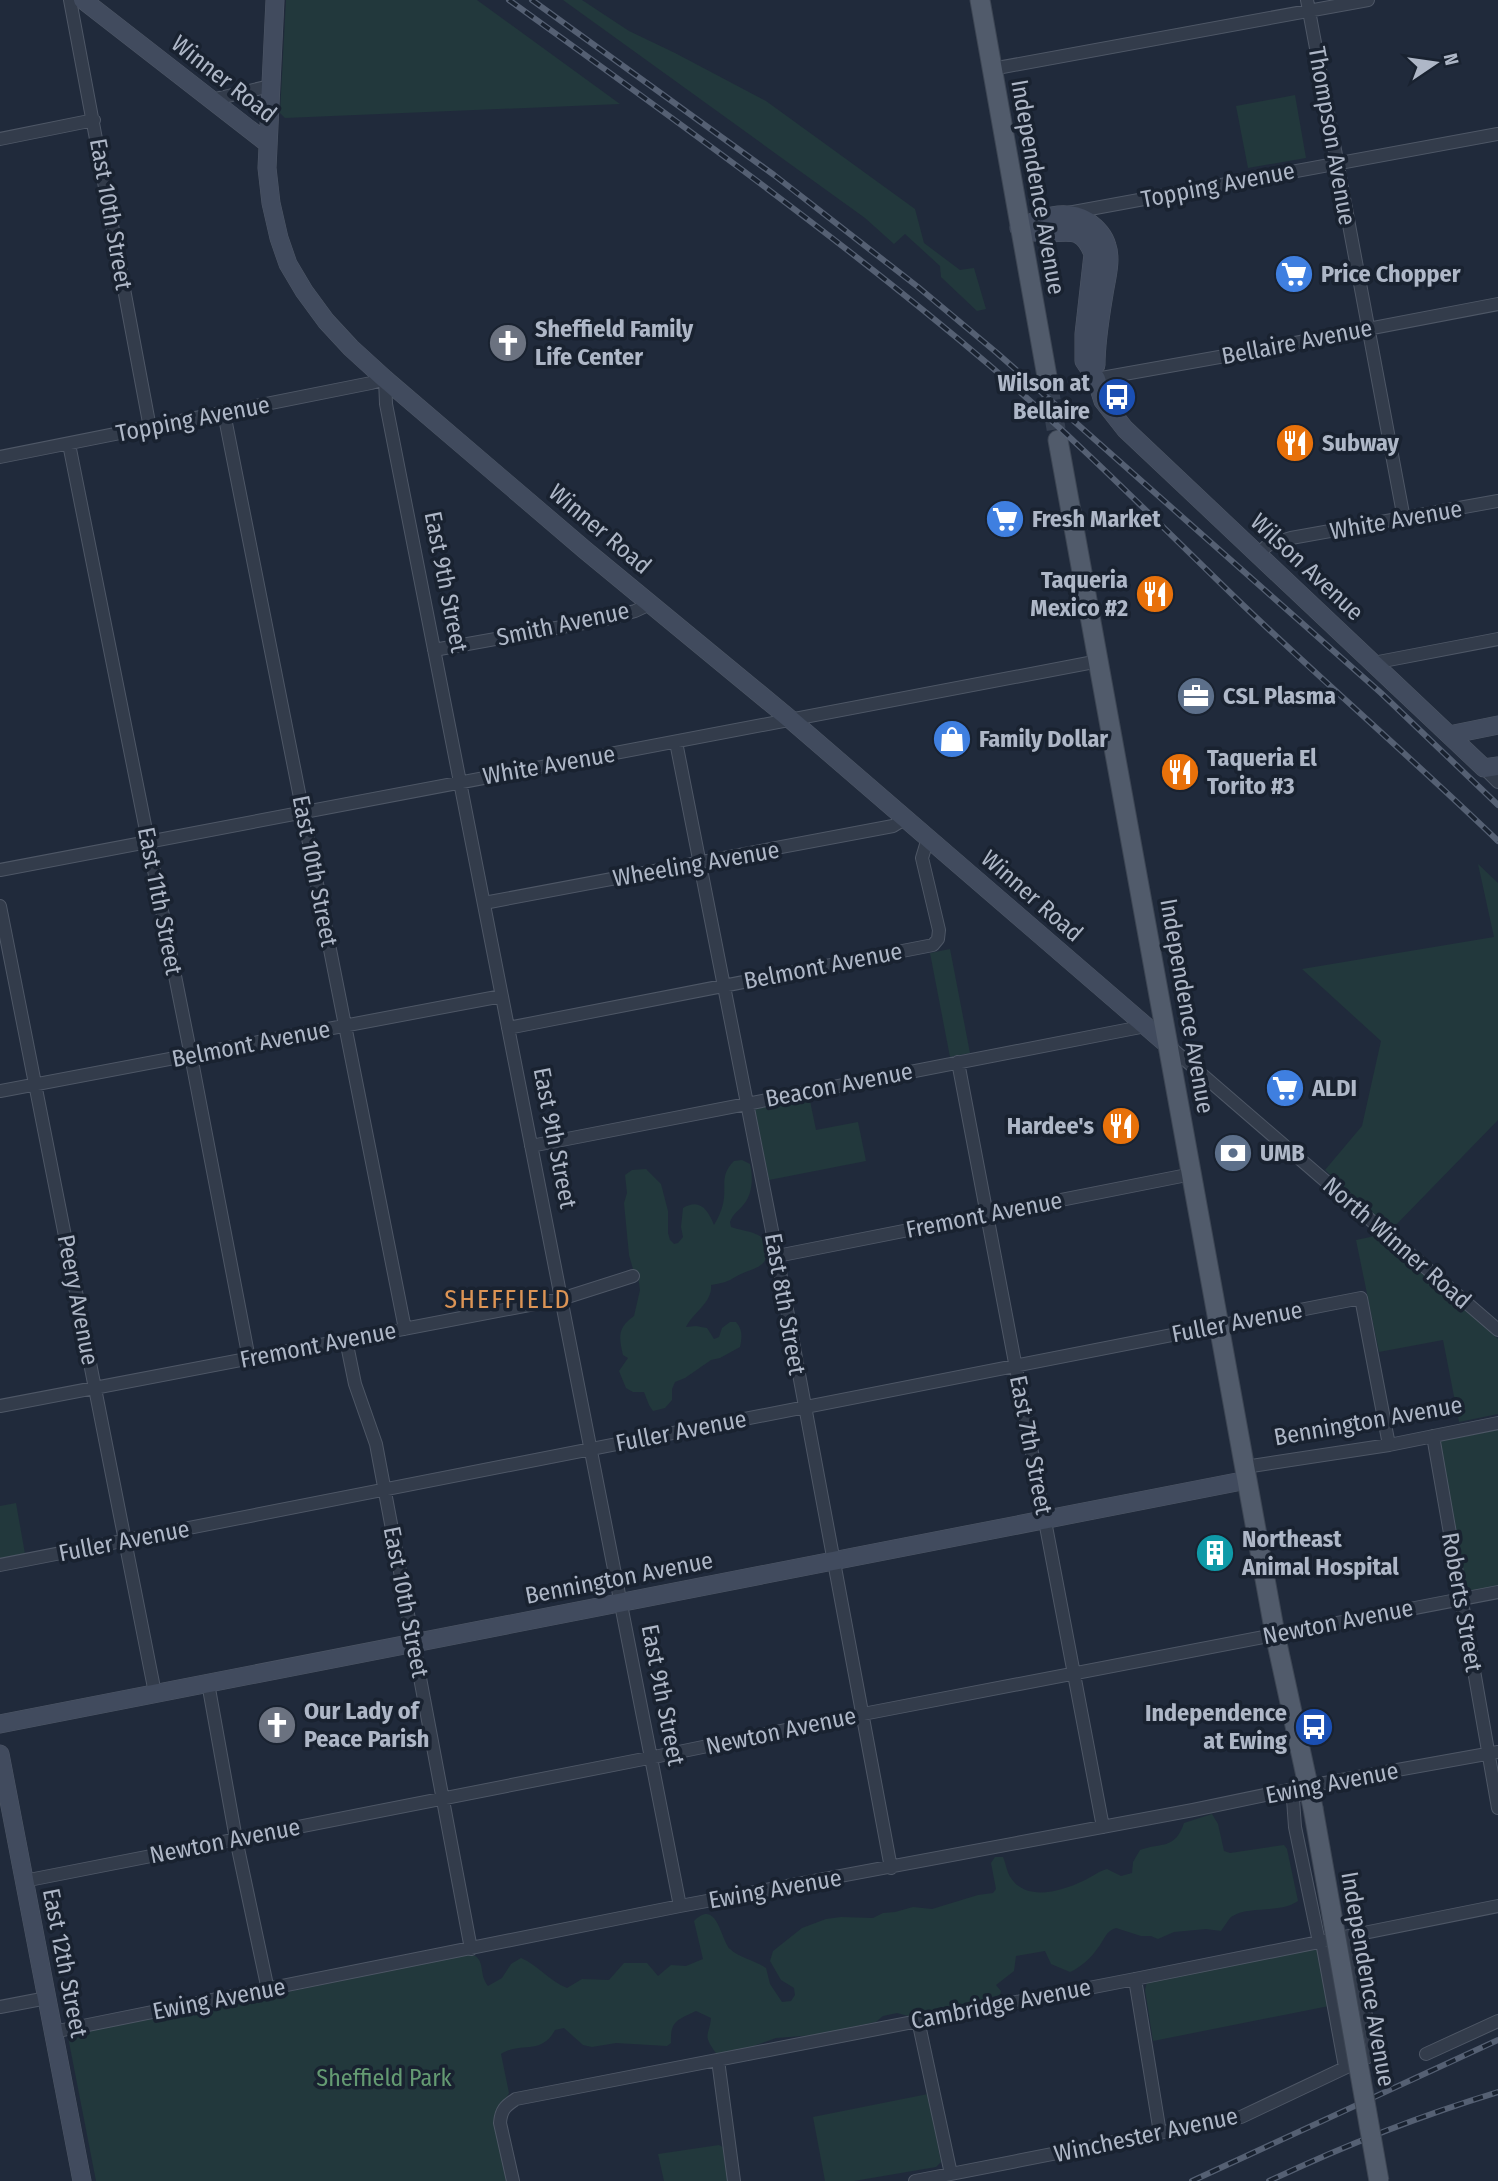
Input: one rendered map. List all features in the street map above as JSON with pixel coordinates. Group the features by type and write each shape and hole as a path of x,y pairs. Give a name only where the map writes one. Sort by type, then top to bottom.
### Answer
{"main road":[{"name":"Winner Road","path":"83,0 267,143 271,203 288,264 326,321 351,348 650,604 790,719 1169,1046"},
{"path":"267,143 275,0"},
{"name":"Independence Avenue","path":"980,0 1048,382"},
{"path":"1019,228 1045,216 1062,215"},
{"name":"Wilson Avenue","path":"1062,215 1088,222 1100,232 1108,247 1108,267 1096,345 1096,379"},
{"name":"Wilson Avenue","path":"1019,228 1038,233 1069,231 1089,242 1093,254 1084,334 1084,361 1096,379 1103,401 1125,429 1449,735 1491,767"},
{"name":"Independence Avenue","path":"1058,440 1218,1325 1275,1634 1308,1786 1379,2181"},
{"path":"1449,735 1498,725"},
{"name":"Bennington Avenue","path":"0,1724 1045,1520 1246,1473"},
{"name":"East 12th Street","path":"0,1754 82,2181"}],"street":[{"name":"East 10th Street","path":"70,0 150,428"},
{"path":"992,69 1308,5 1368,0"},
{"name":"Thompson Avenue","path":"1308,5 1404,519"},
{"path":"211,100 270,86"},
{"path":"0,139 94,120"},
{"name":"Topping Avenue","path":"1062,215 1498,134"},
{"name":"Bellaire Avenue","path":"1096,379 1498,304"},
{"name":"Topping Avenue","path":"0,457 385,379"},
{"name":"East 9th Street","path":"385,379 387,404 434,650 680,1906"},
{"name":"East 10th Street","path":"224,413 405,1329"},
{"name":"East 11th Street","path":"69,444 249,1359"},
{"name":"White Avenue","path":"1258,554 1268,545 1291,538 1498,501"},
{"name":"Smith Avenue","path":"434,650 606,619 650,604"},
{"path":"1373,663 1498,639"},
{"name":"White Avenue","path":"0,870 1099,661"},
{"name":"East 8th Street","path":"676,742 777,1256 891,1867"},
{"name":"Wilson Avenue","path":"1491,767 1498,782"},
{"name":"Wheeling Avenue","path":"484,904 893,826 906,818"},
{"name":"Belmont Avenue","path":"508,1028 933,945 938,939 939,930 922,858 928,838"},
{"name":"Peery Avenue","path":"0,906 155,1693"},
{"name":"Belmont Avenue","path":"0,1091 502,996"},
{"name":"Beacon Avenue","path":"531,1146 1146,1026"},
{"name":"North Winner Road","path":"1169,1046 1498,1330"},
{"name":"East 7th Street","path":"958,1062 1103,1827"},
{"name":"Fremont Avenue","path":"777,1256 1192,1174"},
{"name":"Fremont Avenue","path":"0,1406 561,1299 633,1276"},
{"name":"Fuller Avenue","path":"0,1566 1361,1298 1389,1445"},
{"name":"East 10th Street","path":"346,1340 355,1384 376,1444 471,1949"},
{"name":"Bennington Avenue","path":"1246,1473 1498,1423"},
{"name":"Roberts Street","path":"1433,1436 1461,1598 1493,1753 1498,1808"},
{"name":"Newton Avenue","path":"24,1881 863,1714 1498,1592"},
{"path":"208,1683 236,1839 268,1990"},
{"name":"Ewing Avenue","path":"53,2032 680,1906 1493,1753"},
{"name":"Independence Avenue","path":"1308,1786 1293,1799 1295,1827 1345,2067"},
{"name":"Cambridge Avenue","path":"513,2181 500,2123 506,2105 516,2099 1498,1906"},
{"name":"Winchester Avenue","path":"915,2181 1241,2117 1370,2056 1372,2047 1351,1936"},
{"path":"1135,1979 1160,2133"},
{"path":"0,2007 47,1998"},
{"path":"918,2020 951,2174"},
{"path":"1426,2054 1498,2021"},
{"path":"718,2060 734,2181"}],"green space":[{"path":"286,0 477,0 620,104 285,118 280,113"},
{"path":"563,0 582,0 629,31 766,101 915,209 924,243 960,270 974,268 986,309 977,311 941,277 940,266 905,234 894,244 865,218"},
{"path":"1295,95 1306,158 1248,168 1236,106"},
{"path":"1478,864 1498,883 1498,1120 1391,1230 1325,1170 1362,1126 1381,1041 1302,969 1494,937"},
{"path":"950,949 970,1053 950,1057 930,953"},
{"path":"809,1096 816,1130 858,1122 866,1161 769,1180 756,1108"},
{"path":"742,1160 750,1164 751,1190 747,1200 731,1219 731,1227 752,1232 762,1238 766,1249 765,1261 728,1281 711,1285 709,1297 686,1327 707,1328 714,1339 719,1337 722,1328 730,1322 736,1322 741,1334 740,1347 711,1360 675,1382 672,1400 665,1408 653,1411 644,1392 633,1392 626,1388 619,1371 628,1358 623,1355 622,1329 634,1316 640,1290 638,1276 629,1255 624,1203 627,1193 625,1175 632,1170 646,1169 661,1184 668,1211 668,1233 674,1244 683,1237 683,1208 689,1205 703,1207 714,1225 723,1204 724,1181 729,1166 734,1161"},
{"path":"1375,1236 1455,1299 1498,1339 1498,1414 1459,1422 1443,1340 1379,1352 1356,1240"},
{"path":"1498,1428 1498,1586 1470,1591 1465,1587 1440,1440"},
{"path":"16,1503 25,1554 0,1559 0,1506"},
{"name":"Sheffield Park","path":"1212,1814 1218,1824 1224,1851 1230,1853 1284,1845 1298,1901 1282,1907 1238,1913 1231,1917 1221,1931 1206,1929 1174,1932 1158,1939 1112,1929 1089,1959 1070,1972 1051,1964 1045,1951 1016,1956 1014,1971 996,1985 1001,1991 1000,1995 912,2017 897,2013 883,2016 876,2022 815,2035 776,2038 721,2054 716,2053 708,2039 711,2018 696,2011 676,2022 671,2043 667,2046 616,2043 592,2047 583,2045 564,2028 555,2030 537,2046 516,2048 501,2054 509,2093 500,2109 511,2181 96,2181 68,2037 71,2034 211,2008 464,1954 479,1959 488,1986 502,1978 511,1964 521,1958 567,1988 582,1979 609,1980 624,1963 647,1963 658,1976 671,1965 686,1966 703,1959 694,1921 708,1914 717,1923 730,1949 766,1968 770,1984 782,2002 791,2001 795,1995 794,1988 781,1980 770,1961 773,1951 802,1928 826,1919 873,1918 883,1913 913,1907 932,1909 993,1893 996,1889 991,1863 995,1857 1003,1857 1010,1876 1018,1885 1035,1892 1065,1888 1107,1869 1121,1876 1132,1873 1133,1862 1140,1850 1167,1844 1176,1837 1184,1823"},
{"path":"1317,1948 1329,2006 1153,2041 1145,1990 1147,1982"},
{"path":"928,2094 941,2162 936,2167 854,2181 825,2181 813,2117"},
{"path":"719,2145 724,2148 730,2181 664,2181 658,2154"}],"tunnel":[{"path":"1048,382 1058,440"}],"railway":[{"path":"509,0 812,223 988,364 1086,452 1244,606 1498,841"},
{"path":"532,0 774,175 918,287 997,353 1381,693 1498,805"},
{"path":"1192,2181 1498,2040"},
{"path":"1269,2181 1382,2132 1498,2092"}],"place":[{"name":"Price Chopper","path":"1294,274"},
{"name":"Sheffield Family Life Center","path":"508,343"},
{"name":"Wilson at Bellaire","path":"1117,397"},
{"name":"Subway","path":"1295,443"},
{"name":"Fresh Market","path":"1005,519"},
{"name":"Taqueria Mexico #2","path":"1155,594"},
{"name":"CSL Plasma","path":"1196,696"},
{"name":"Family Dollar","path":"952,739"},
{"name":"Taqueria El Torito #3","path":"1180,772"},
{"name":"ALDI","path":"1285,1088"},
{"name":"Hardee's","path":"1121,1126"},
{"name":"UMB","path":"1233,1153"},
{"name":"Northeast Animal Hospital","path":"1215,1553"},
{"name":"Our Lady of Peace Parish","path":"277,1725"},
{"name":"Independence at Ewing","path":"1314,1727"}],"district":[{"name":"SHEFFIELD","path":"508,1299"}]}
